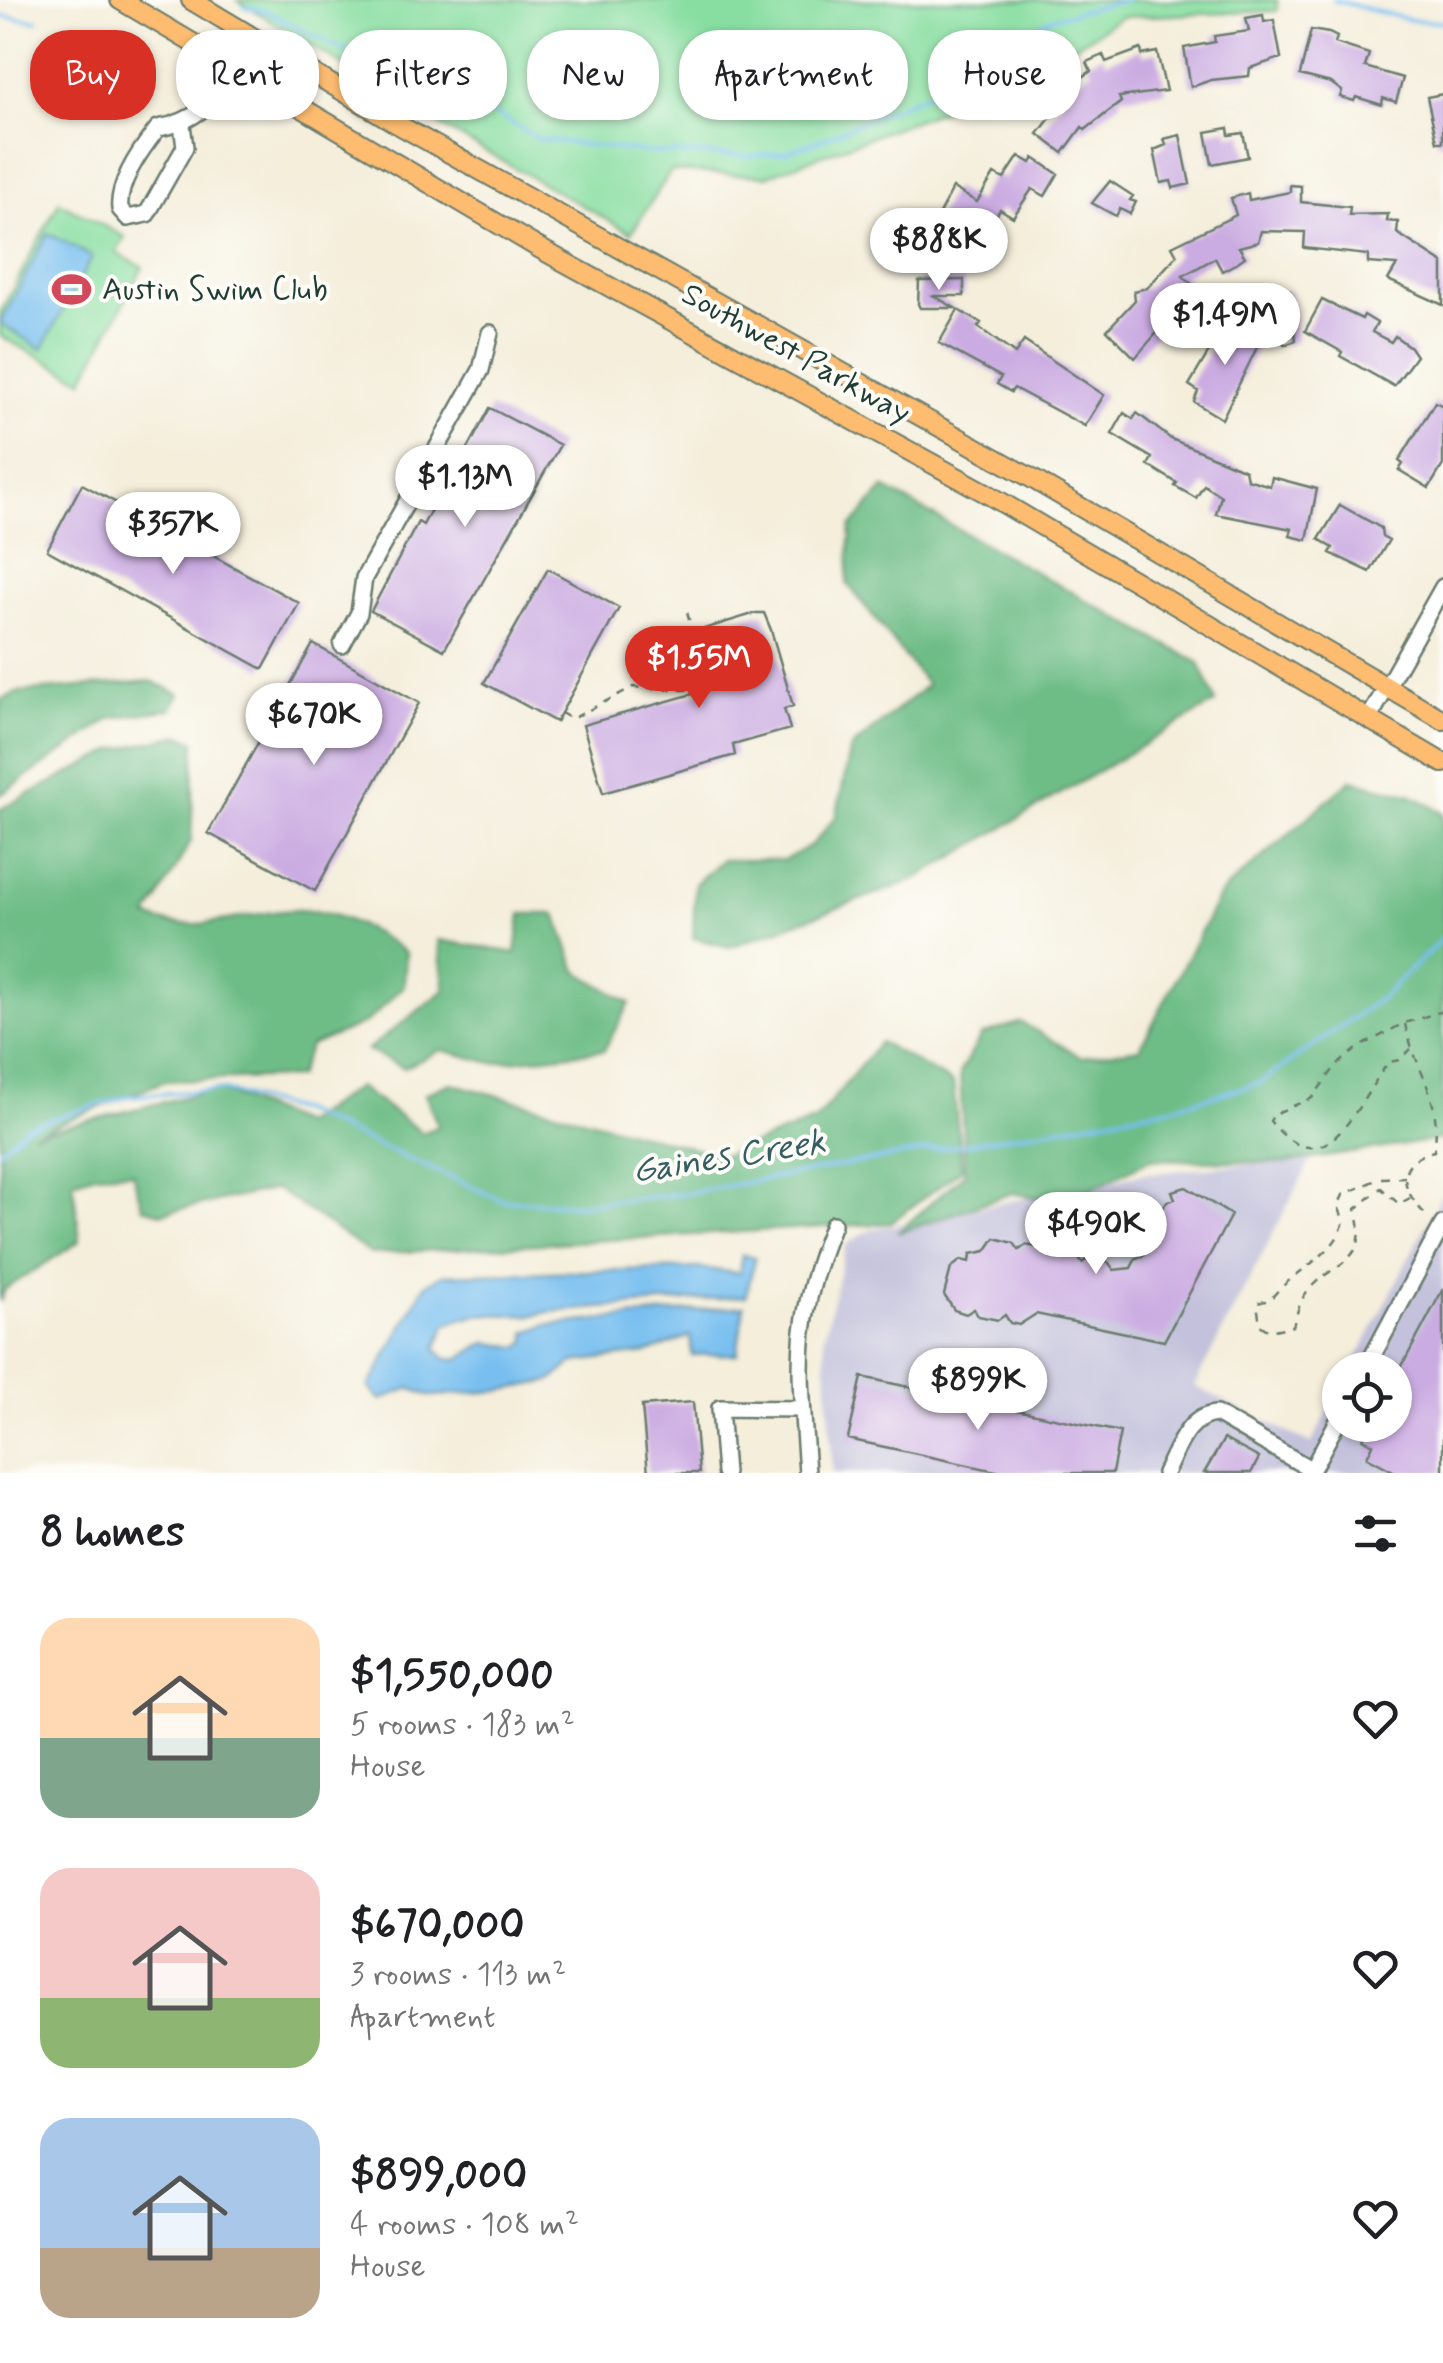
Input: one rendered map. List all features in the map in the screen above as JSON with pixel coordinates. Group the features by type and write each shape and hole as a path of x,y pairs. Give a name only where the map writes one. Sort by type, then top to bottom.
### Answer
{"main road":[{"name":"Southwest Parkway","path":"120,0 176,34"},
{"name":"Southwest Parkway","path":"190,0 399,125 1081,506 1443,720"},
{"name":"Southwest Parkway","path":"319,119 537,247 986,493 1443,763"}],"street":[{"path":"182,125 184,146 147,214 128,218 120,209 121,190 146,144 158,128 182,125 189,120"},
{"path":"342,644 360,613 364,578 481,370 490,333"},
{"path":"1368,720 1443,586"},
{"path":"807,1473 801,1409 801,1322 811,1279 834,1224"},
{"path":"1375,1352 1443,1224"},
{"path":"725,1473 720,1408 801,1409"},
{"path":"1165,1473 1190,1426 1202,1415 1216,1414 1311,1471 1327,1442"}],"path":[{"path":"560,713 572,719 633,687 684,690 708,686 686,608"},
{"path":"1410,1049 1400,1060 1389,1062 1364,1093 1350,1123 1327,1144 1310,1148 1297,1145 1270,1120 1274,1114 1312,1098 1324,1089 1336,1066 1404,1023 1443,1011"},
{"path":"1404,1023 1410,1049 1437,1102 1439,1131 1434,1152 1414,1156 1407,1163 1405,1177 1410,1198 1443,1224"},
{"path":"1405,1177 1380,1178 1343,1195 1338,1206 1344,1221 1334,1246 1285,1280 1270,1300 1257,1303 1260,1326 1269,1331 1292,1326 1304,1295 1348,1261 1357,1249 1356,1209 1364,1201 1381,1188 1399,1204 1410,1198"}],"shaded area":[{"path":"1312,1158 1194,1386 1311,1444 1322,1424 1322,1442 1412,1442 1412,1352 1360,1352 1443,1192 1443,1473 833,1473 824,1336 846,1245 869,1230 1142,1174"}],"green space":[{"path":"237,0 1277,0 1277,11 1121,17 1081,42 1081,30 928,30 928,115 766,176 671,171 631,233 432,120 507,120 507,30 339,30 339,63 319,51 319,30 286,30"},
{"name":"Austin Swim Club","path":"59,202 125,237 116,253 143,267 83,380 0,336 0,313"},
{"path":"884,488 1199,663 1216,702 914,880 730,947 693,938 695,884 721,860 784,860 812,845 836,817 851,748 927,685 847,583 851,527"},
{"path":"151,681 180,694 171,709 112,718 0,795 0,700 19,692"},
{"path":"180,735 195,741 191,841 148,917 204,924 281,911 329,914 369,930 406,953 404,986 367,1022 310,1046 297,1077 165,1081 33,1134 217,1089 302,1124 358,1087 423,1133 438,1126 425,1094 451,1083 723,1156 816,1120 880,1042 953,1083 962,1169 890,1223 371,1254 276,1189 162,1213 143,1208 132,1172 95,1174 73,1181 80,1241 4,1290 0,1302 0,809 115,750"},
{"path":"1351,780 1412,795 1443,813 1443,1139 1284,1163 1151,1159 1064,1202 1012,1193 897,1233 965,1173 960,1072 982,1035 1021,1022 1081,1057 1140,1048 1221,893"},
{"path":"521,914 556,914 577,971 630,1003 604,1050 493,1063 441,1050 404,1068 367,1050 445,990 438,940 516,953"}],"water":[{"path":"48,233 92,257 42,349 0,323"},
{"path":"742,1255 755,1257 746,1296 521,1316 475,1315 446,1325 436,1349 445,1358 457,1359 486,1343 520,1347 527,1341 526,1332 547,1325 744,1306 737,1354 692,1355 690,1336 647,1353 574,1362 551,1381 498,1391 430,1396 410,1388 380,1400 369,1387 425,1285 442,1275 699,1268 739,1273"}],"building":[{"path":"1263,15 1264,22 1274,20 1281,58 1250,68 1249,76 1211,80 1191,87 1184,48 1215,42 1214,36 1249,31 1246,18"},
{"path":"1311,30 1329,33 1337,37 1335,43 1369,54 1365,67 1403,78 1396,102 1383,98 1382,105 1356,97 1354,101 1340,97 1342,91 1331,83 1300,75"},
{"path":"1141,49 1142,55 1157,52 1166,91 1119,97 1121,102 1085,130 1082,127 1063,153 1038,134 1049,120 1081,120 1081,78 1091,71 1087,62 1103,55 1106,62"},
{"path":"1443,94 1443,142 1437,142 1427,97"},
{"path":"1228,128 1229,135 1243,133 1248,157 1212,164 1206,132"},
{"path":"1180,135 1190,184 1173,188 1171,181 1161,183 1154,150 1166,145 1164,139"},
{"path":"1019,156 1031,163 1034,158 1058,174 1045,196 1032,189 1013,217 1000,209 984,238 977,234 967,259 958,255 953,266 919,251 953,188 977,202 994,174 1004,179"},
{"path":"1110,181 1133,196 1130,200 1136,202 1130,214 1120,209 1116,216 1092,203"},
{"path":"1290,185 1301,186 1301,202 1350,207 1349,215 1388,214 1387,221 1398,222 1397,233 1443,263 1443,305 1388,280 1397,265 1368,263 1368,255 1304,248 1305,232 1261,231 1258,242 1239,247 1245,257 1235,264 1222,271 1215,258 1183,276 1199,291 1171,329 1161,328 1135,358 1107,330 1135,300 1134,291 1147,288 1177,255 1172,246 1236,215 1231,198 1248,193 1249,200 1290,192"},
{"path":"964,280 964,296 934,296 955,308 920,308 919,281"},
{"path":"1290,291 1296,341 1285,345 1278,336 1268,337 1264,299"},
{"path":"1322,300 1362,319 1364,315 1377,323 1372,332 1391,342 1395,336 1410,347 1416,356 1394,386 1305,331"},
{"path":"958,310 981,323 978,327 1015,354 1024,341 1104,395 1085,426 1014,388 1011,392 997,384 1001,377 939,343"},
{"path":"1229,318 1262,337 1222,419 1194,402 1198,391 1189,385"},
{"path":"1435,402 1443,406 1443,465 1429,488 1399,470 1403,464 1399,461"},
{"path":"490,408 560,445 444,650 371,611 418,522 423,525 440,493 444,493"},
{"path":"1124,413 1133,419 1137,413 1171,439 1245,470 1247,479 1270,486 1272,477 1317,489 1307,540 1290,536 1292,529 1216,514 1221,496 1204,485 1196,498 1175,486 1177,483 1148,465 1152,458 1112,434"},
{"path":"82,484 299,603 263,669 47,550"},
{"path":"1340,505 1381,528 1382,536 1389,540 1370,572 1330,553 1333,548 1319,539"},
{"path":"548,569 619,608 556,722 484,683"},
{"path":"764,613 771,630 793,706 784,709 790,729 733,745 735,755 603,793 583,725 714,688 697,631"},
{"path":"313,644 419,703 315,891 208,833"},
{"path":"1186,1187 1231,1215 1164,1341 1036,1314 1019,1325 1010,1323 1005,1315 998,1320 978,1316 974,1309 966,1314 954,1310 944,1295 951,1268 961,1260 970,1262 971,1254 986,1251 995,1238 1014,1243 1019,1250 1026,1245 1046,1249 1051,1256 1058,1252 1077,1256 1082,1263 1089,1258 1109,1263 1114,1270 1131,1268 1136,1258 1144,1256 1141,1248 1151,1230 1159,1227 1157,1219 1167,1201 1175,1199 1172,1191"},
{"path":"1443,1289 1443,1473 1397,1473 1367,1457 1373,1444 1369,1442 1412,1442 1409,1352"},
{"path":"862,1377 1120,1432 1112,1473 1005,1473 848,1439"},
{"path":"693,1402 699,1473 648,1473 642,1406"},
{"path":"1224,1439 1259,1458 1251,1473 1204,1473"}],"waterway":[{"path":"244,7 266,11 336,47 424,73 539,139 644,152 749,156 783,153 815,142 940,88 1051,18 1127,0"},
{"path":"1334,0 1410,20 1443,22"},
{"path":"0,16 37,21"},
{"name":"Gaines Creek","path":"0,1150 27,1126 129,1096 221,1090 300,1111 502,1200 578,1204 682,1194 1168,1108 1260,1083 1381,998 1443,938"}],"place":[{"name":"Austin Swim Club","path":"72,290"}]}
